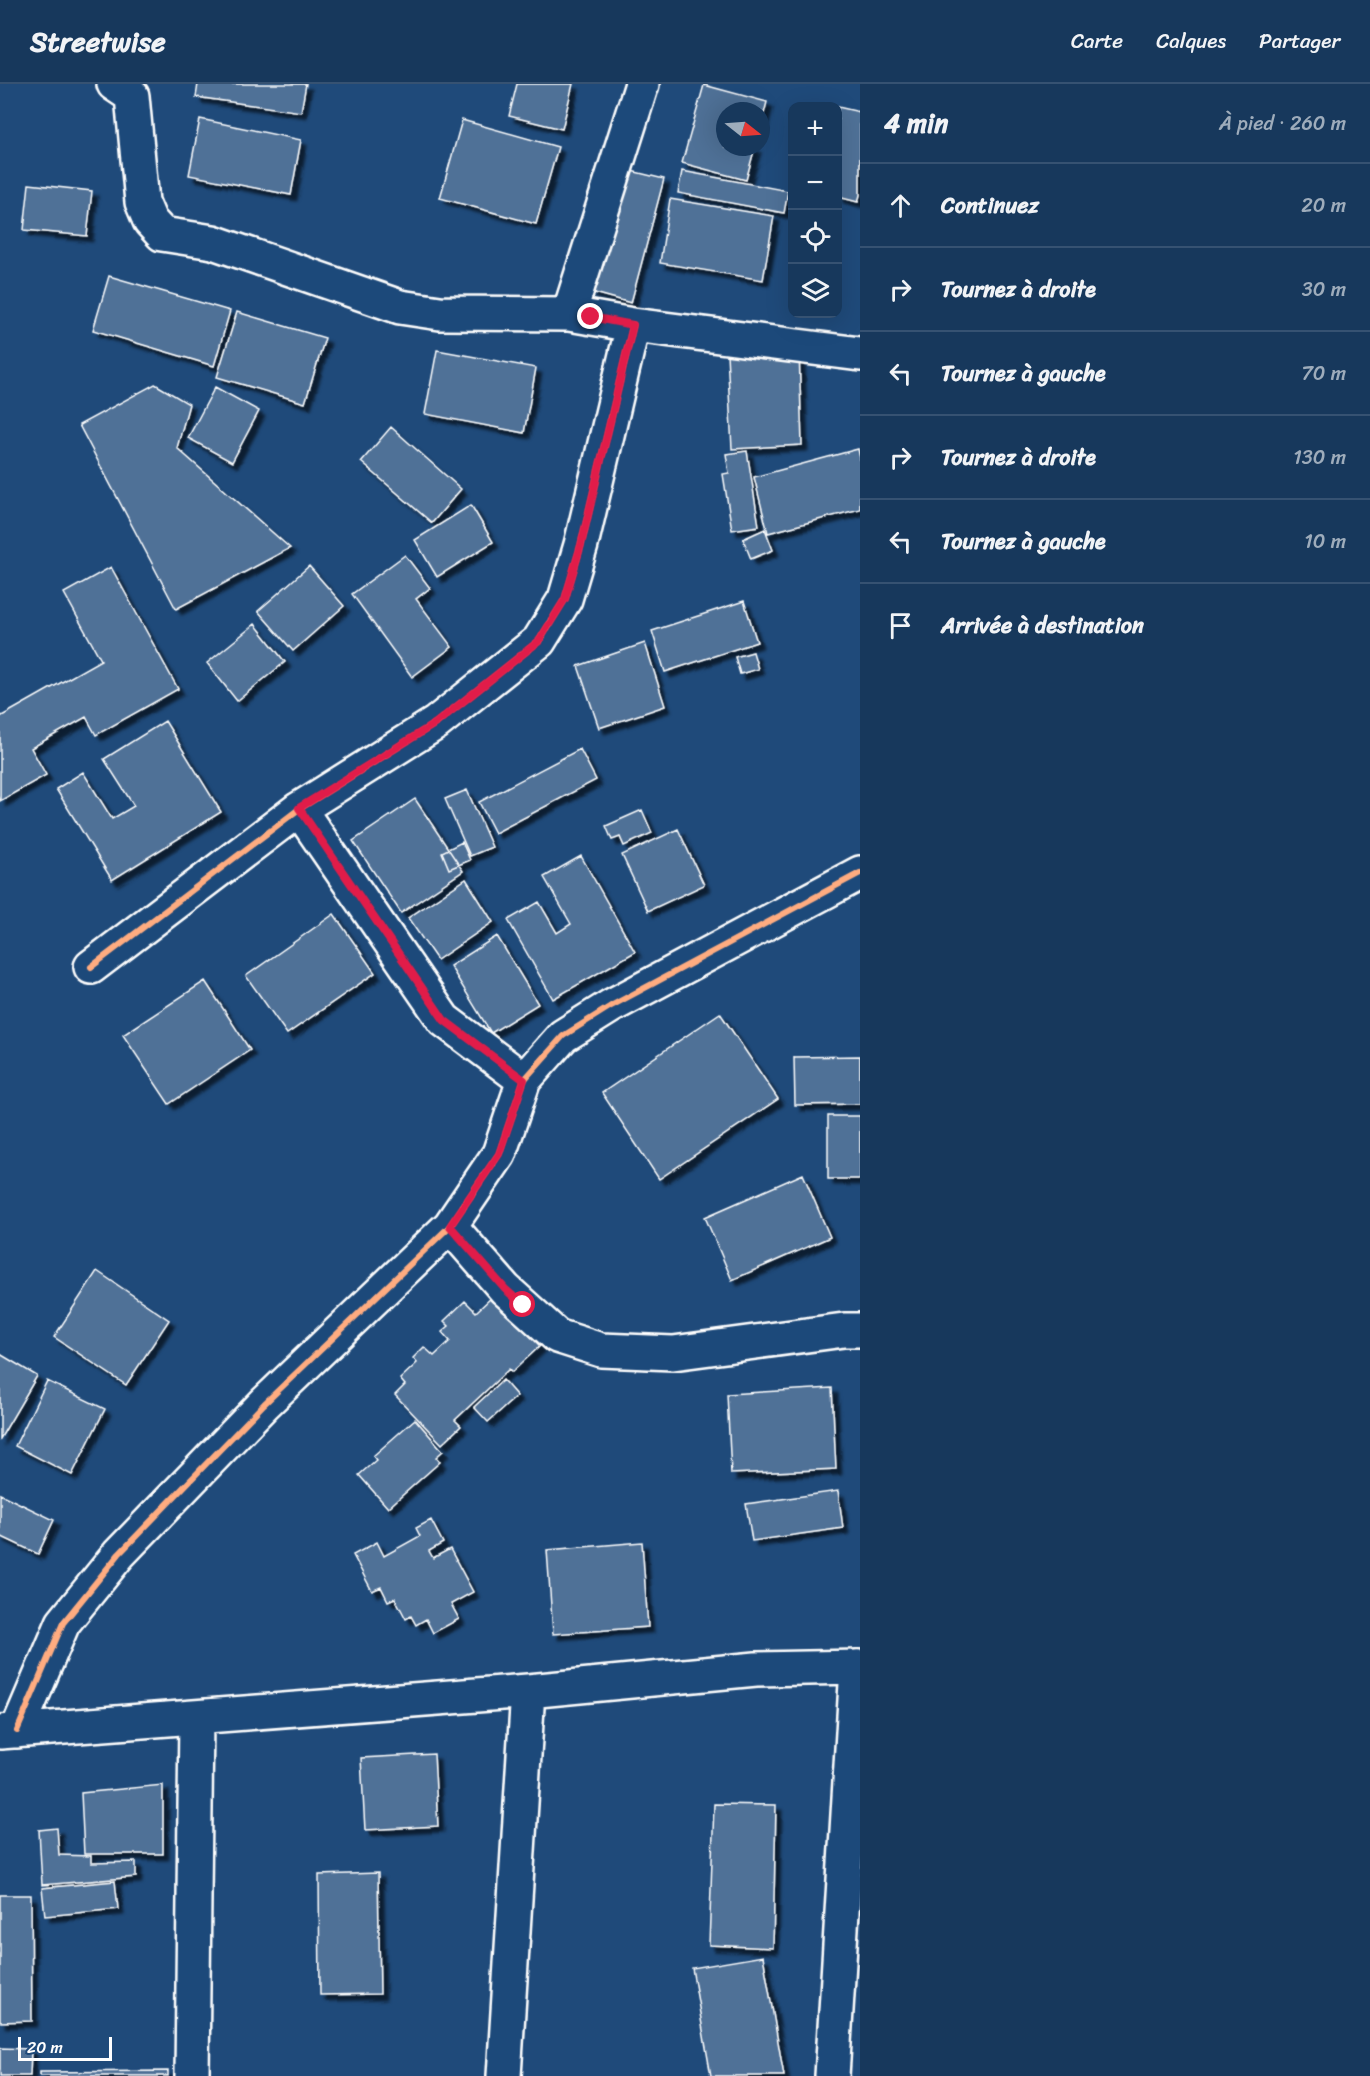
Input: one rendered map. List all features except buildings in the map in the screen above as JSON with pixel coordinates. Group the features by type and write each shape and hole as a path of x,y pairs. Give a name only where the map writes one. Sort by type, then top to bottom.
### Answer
{"street":[{"path":"114,84 132,96 142,202 150,221 162,234 213,242 400,307 440,313 569,314 633,325 860,354"},
{"path":"569,314 642,84"},
{"path":"91,967 299,808 436,723 539,641 565,599 581,545 633,325"},
{"path":"299,808 444,1020 524,1080"},
{"path":"9,1731 63,1623 119,1554 264,1404 450,1226 499,1154 524,1080 563,1036 611,1006 860,873"},
{"path":"450,1226 505,1289 557,1336 601,1350 673,1353 844,1330 860,1330"},
{"path":"9,1731 528,1691 756,1669 859,1667 832,2076"},
{"path":"504,2076 528,1691"},
{"path":"192,2076 196,1718"}],"cycle path":[{"path":"91,967 299,809 436,723 539,641 565,599 581,545 633,325"},
{"path":"17,1731 63,1623 119,1554 264,1404 450,1226 499,1154 524,1080 563,1036 611,1006 860,873"}],"route":[{"path":"523,1305 505,1289 450,1226 499,1154 524,1080 444,1020 299,808 436,723 539,641 565,599 581,545 633,325 591,317"}]}
